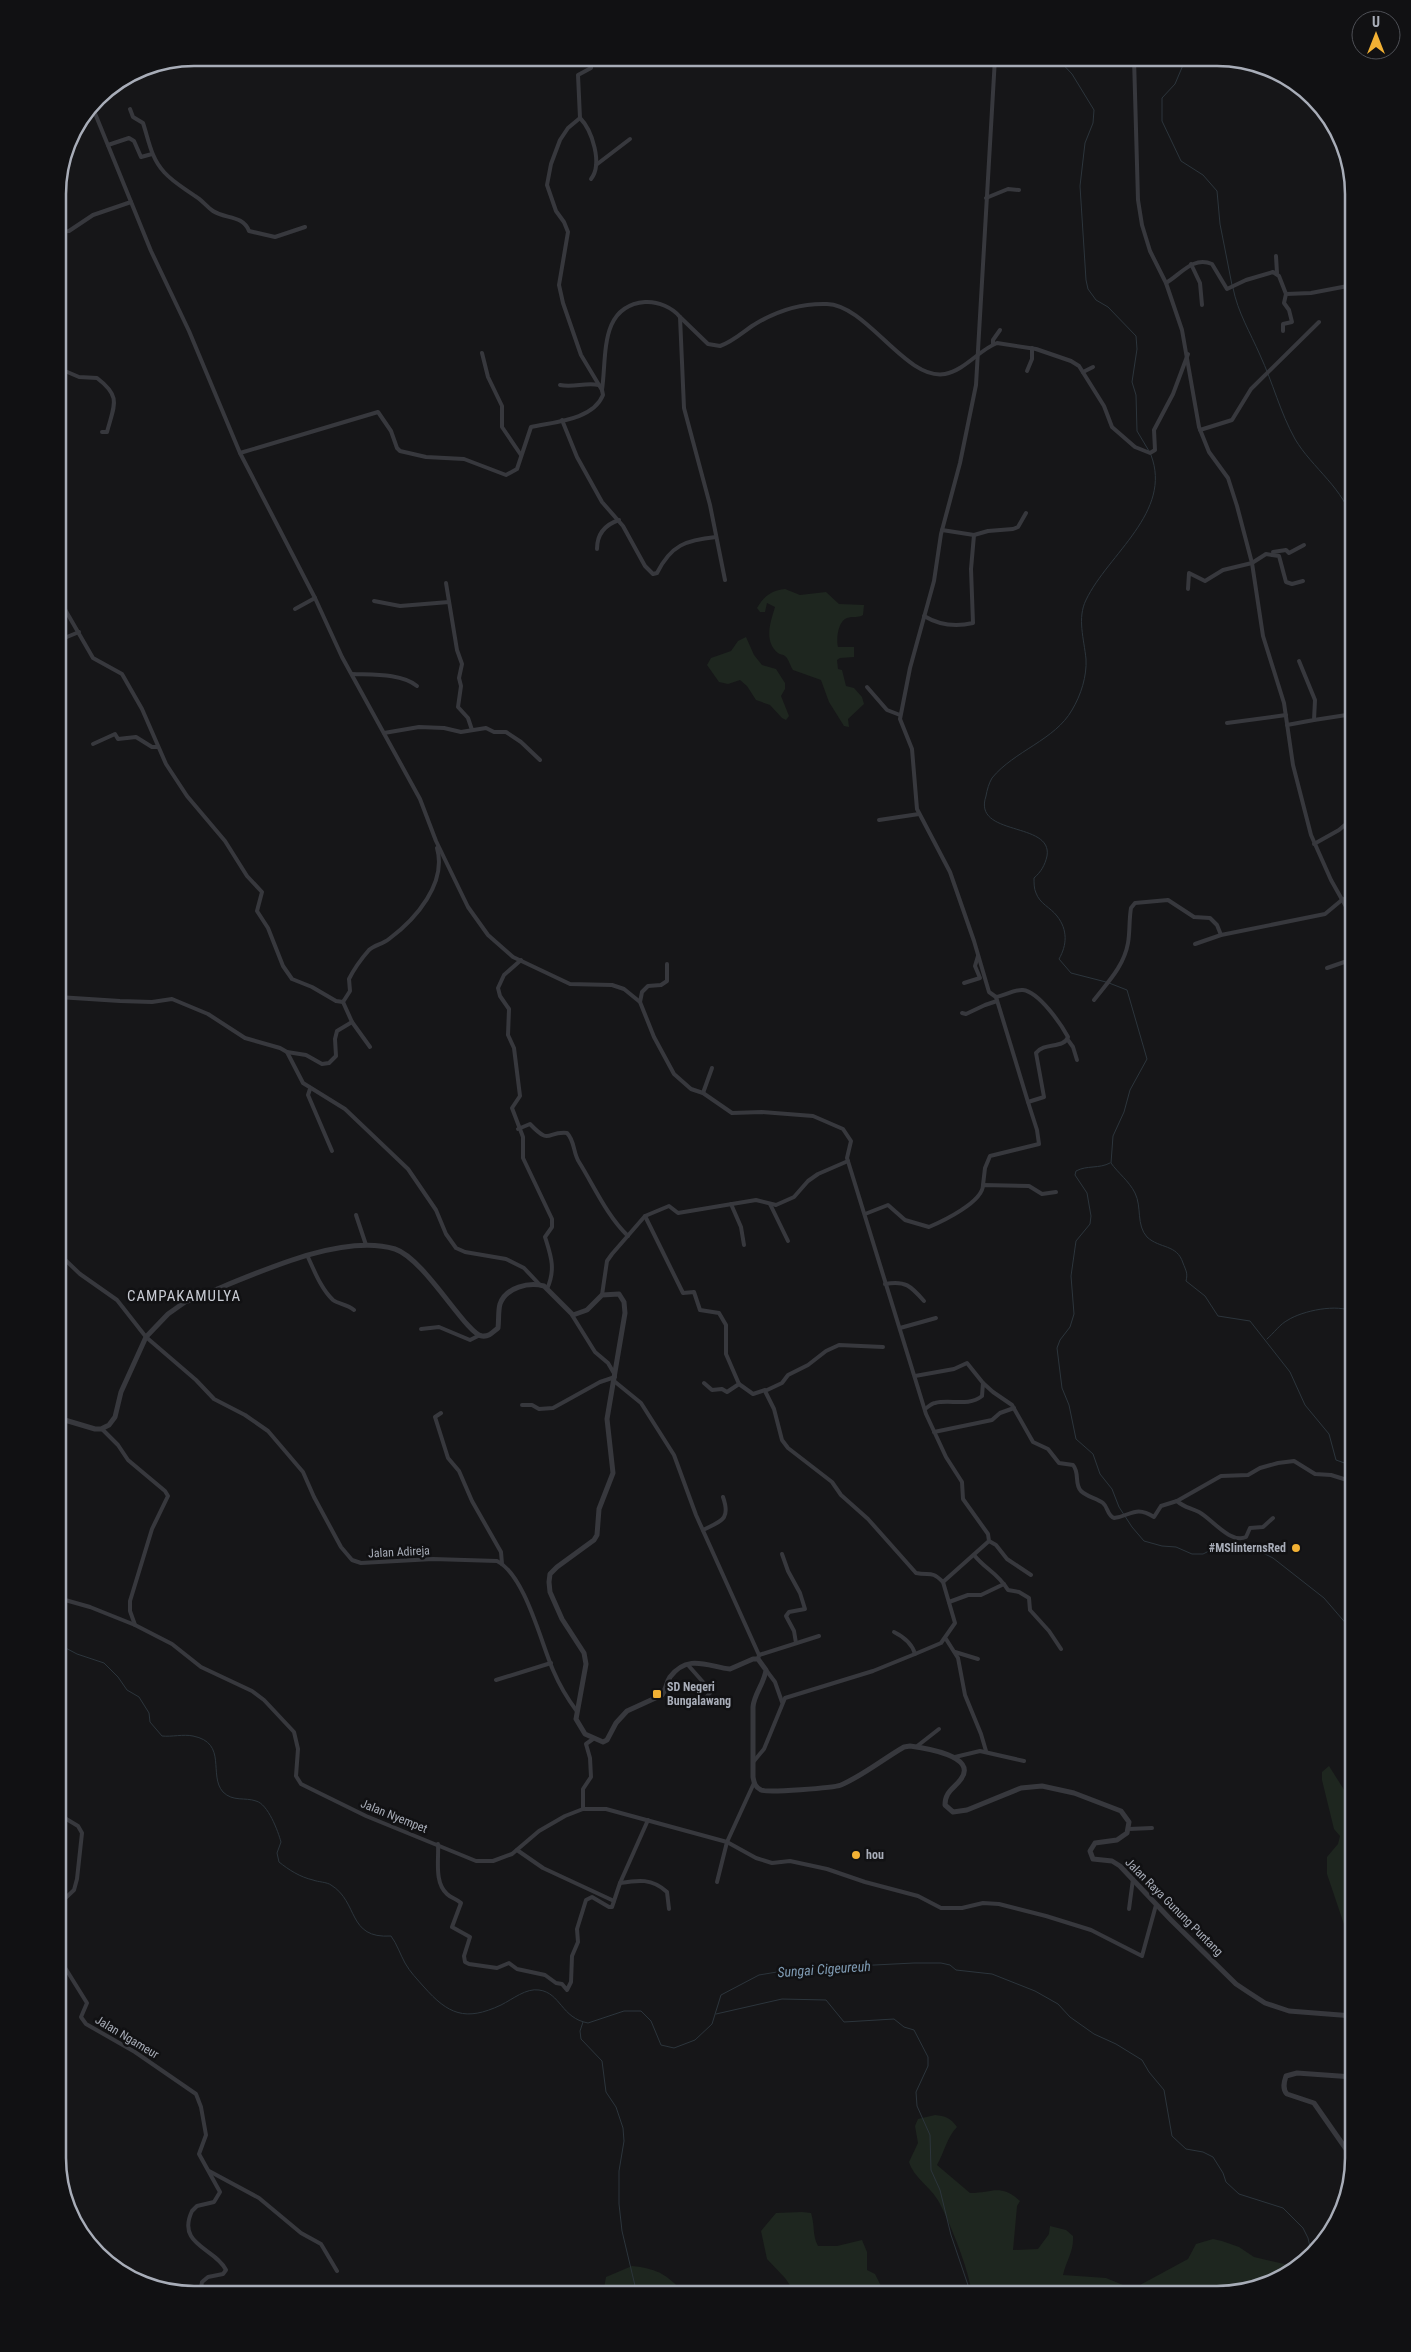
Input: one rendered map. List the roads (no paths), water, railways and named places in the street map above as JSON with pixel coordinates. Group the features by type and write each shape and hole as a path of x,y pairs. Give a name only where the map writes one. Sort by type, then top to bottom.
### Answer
{"street":[{"path":"591,66 578,75 580,118 591,133 596,165 595,174 591,179"},
{"path":"865,1214 888,1205 905,1220 929,1227 943,1222 967,1206 980,1193 985,1168 990,1156 1039,1144 1037,1130 997,999 989,992 950,872 917,809 912,749 902,729 900,715 937,567 942,530 976,385 994,67"},
{"path":"1134,67 1140,213 1150,251 1166,283 1188,354 1196,417 1200,430 1209,452 1228,478 1232,488 1252,563 1263,636 1286,715 1301,799 1314,844 1330,880 1345,903"},
{"path":"130,109 133,117 143,123 152,154 163,171 179,187 195,196 216,212 244,223 249,231 275,237 305,227"},
{"path":"95,114 131,202 240,453 352,674 420,799 436,841 468,907 502,949 521,960 570,984 620,987 640,1002"},
{"path":"580,118 568,128 560,140 551,164 548,185 556,210 568,232 559,285 562,303 581,356 602,390"},
{"path":"108,145 129,138 134,141 141,157 152,154"},
{"path":"596,165 630,140"},
{"path":"986,198 1008,189 1019,190"},
{"path":"67,231 92,215 131,202"},
{"path":"1276,256 1277,273 1286,294 1284,303 1292,320 1292,322 1283,324 1283,331"},
{"path":"1166,283 1191,264 1200,262 1212,264 1227,289 1269,272 1277,273"},
{"path":"1191,264 1200,283 1202,305"},
{"path":"1286,294 1316,292 1345,287"},
{"path":"240,453 378,412 392,431 397,448 406,453 442,459 464,459 506,475 517,469 531,427 587,413 602,398 608,332 613,321 622,310 633,304 647,302 671,309 708,344 720,346 771,315 786,309 827,304 846,309 906,358 930,373 946,374 978,356 994,344 1001,342 1032,348 1071,361 1083,372 1104,406 1112,427 1135,447 1150,453 1155,450 1152,439 1154,430 1169,403 1188,354"},
{"path":"680,318 684,408 725,580"},
{"path":"1200,430 1232,420 1251,389 1319,322"},
{"path":"994,344 993,340 1000,330"},
{"path":"1027,371 1032,359 1032,348"},
{"path":"482,353 488,377 502,406 502,426 522,455"},
{"path":"1083,372 1094,367"},
{"path":"67,372 79,377 97,378 112,391 115,398 114,407 109,418 107,432 102,432"},
{"path":"560,386 586,383 599,385"},
{"path":"562,420 583,470 602,502 619,520 645,566 655,574 665,557 678,546 690,541 716,537"},
{"path":"942,530 974,534 1016,528 1026,513"},
{"path":"597,549 599,534 609,525 619,520"},
{"path":"924,616 939,624 960,625 973,623 971,569 974,534"},
{"path":"1188,589 1190,573 1205,581 1223,570 1252,563 1266,554 1285,550 1289,553 1304,545"},
{"path":"1266,554 1279,556 1286,582 1292,584 1303,581"},
{"path":"446,583 457,650 462,664 459,678 461,686 458,707 468,718 472,730"},
{"path":"295,609 315,598"},
{"path":"374,601 400,606 450,602"},
{"path":"67,614 93,658 122,674 142,709 166,764 187,796 225,841 247,876 262,892 258,911 268,928 283,966 292,979 312,987 336,1001 343,1002"},
{"path":"67,637 78,632"},
{"path":"1299,661 1315,700 1314,720"},
{"path":"352,674 390,677 412,682 417,686"},
{"path":"867,687 887,710 900,715"},
{"path":"1228,723 1286,715"},
{"path":"1287,725 1345,715"},
{"path":"384,733 419,727 444,728 460,732 486,728 494,732 505,732 521,742 540,760"},
{"path":"93,744 115,734 119,739 136,737 152,747 158,747"},
{"path":"879,820 919,814"},
{"path":"1314,844 1345,825"},
{"path":"343,1002 350,991 349,979 368,951 391,938 409,921 419,910 433,887 439,875 441,865 436,841"},
{"path":"1195,944 1221,935 1324,914 1343,899"},
{"path":"1094,1000 1112,981 1124,957 1128,945 1131,908 1135,903 1168,900 1194,917 1210,918 1217,925 1221,935"},
{"path":"964,983 980,978 975,966 978,954"},
{"path":"521,960 504,975 498,988 510,1014 508,1035 514,1048 520,1093 512,1108 518,1129 523,1137 523,1158 552,1219 552,1227 545,1237 552,1256 553,1276 548,1289"},
{"path":"1327,968 1345,962"},
{"path":"667,964 668,975 665,983 648,986 641,994 640,1002 654,1037 674,1074 691,1089 702,1093 732,1113 800,1114 813,1116 843,1130 852,1141 848,1161 925,1408 934,1432 962,1482 963,1499 988,1534 989,1541"},
{"path":"962,1014 966,1014 1019,990 1028,991 1057,1017 1073,1047 1077,1060"},
{"path":"67,998 152,1002 172,999 208,1014 245,1038 280,1048 287,1052 306,1055 322,1064 329,1063 336,1056 335,1039 337,1031 352,1022"},
{"path":"343,1002 352,1022 370,1047"},
{"path":"1028,1102 1044,1097 1036,1056 1037,1050 1044,1046 1058,1045 1068,1040"},
{"path":"287,1052 303,1083 345,1109 408,1169 436,1210 446,1234 456,1248 466,1252 506,1259 524,1268 540,1285 548,1289 570,1313 595,1352 608,1363 615,1378 641,1403 674,1455 758,1657 775,1682 782,1702"},
{"path":"702,1093 712,1068"},
{"path":"310,1089 308,1095 332,1151"},
{"path":"518,1129 530,1124 536,1132 543,1136 552,1137 567,1133 571,1138 579,1162 601,1200 628,1236"},
{"path":"570,1313 576,1315 587,1310 602,1295 607,1261 645,1216 665,1206 669,1206 678,1213 756,1200 776,1205 794,1197 808,1181 848,1161"},
{"path":"983,1185 1029,1186 1042,1194 1056,1192"},
{"path":"731,1204 741,1227 744,1245"},
{"path":"770,1204 788,1241"},
{"path":"356,1215 366,1245"},
{"path":"645,1216 683,1293 694,1292 700,1310 719,1313 726,1325 726,1354 740,1384 753,1394 782,1383 788,1375 808,1365 826,1351 839,1346 882,1347"},
{"path":"66,1421 87,1428 102,1428 109,1425 115,1417 121,1392 146,1337 168,1314 185,1302 307,1255 349,1245 395,1249 407,1254 435,1284 472,1331 480,1335"},
{"path":"307,1255 327,1293 335,1302 345,1304 354,1310"},
{"name":"Jalan Adireja","path":"66,1260 80,1274 117,1300 146,1337 196,1380 214,1399 245,1415 268,1431 303,1472 314,1498 340,1547 352,1560 361,1564 432,1560 491,1561 502,1564"},
{"path":"886,1284 901,1282 913,1288 924,1301"},
{"path":"421,1329 439,1327 470,1340 480,1335 490,1335 498,1328 500,1305 508,1293 530,1284 540,1285"},
{"path":"602,1295 619,1294 625,1306 607,1419 613,1473 600,1509 597,1535 594,1540 557,1567 550,1574 548,1582 550,1592 562,1619 584,1652 586,1664 576,1710 576,1719 580,1729 593,1739 603,1742 607,1740 620,1717 627,1710 654,1701 662,1695 671,1676 680,1668 705,1662 730,1669 758,1657 819,1636"},
{"path":"900,1328 936,1318"},
{"path":"915,1376 954,1369 967,1363 983,1383 1014,1408 1033,1442 1048,1449 1059,1463 1072,1466 1078,1472 1078,1484 1081,1491 1103,1503 1112,1517 1116,1519 1127,1513 1135,1512 1146,1513 1154,1517 1160,1506 1177,1501 1221,1476 1248,1475 1260,1468 1278,1463 1294,1461 1319,1476 1331,1475 1345,1479"},
{"path":"522,1405 534,1406 539,1409 553,1408 600,1382 615,1378"},
{"path":"704,1383 712,1390 722,1389 727,1392 740,1384"},
{"path":"925,1408 936,1402 959,1402 978,1399 982,1396 983,1383"},
{"path":"754,1761 764,1749 782,1702 791,1696 873,1671 915,1654 946,1639 955,1623 943,1582 932,1573 916,1573 868,1519 841,1495 832,1482 788,1448 780,1435 766,1389"},
{"path":"934,1432 992,1420 1000,1413 1014,1408"},
{"path":"441,1413 434,1417 448,1458 459,1471 475,1506 501,1552 502,1564 515,1581 537,1622 550,1663 576,1710"},
{"path":"102,1428 118,1445 128,1460 165,1491 168,1496 152,1529 130,1602 130,1611 136,1625"},
{"path":"704,1529 720,1521 726,1515 723,1497"},
{"path":"1177,1501 1182,1506 1200,1512 1229,1534 1242,1538 1246,1537 1250,1528 1263,1527 1273,1518"},
{"path":"943,1582 989,1541"},
{"path":"989,1541 996,1545 1010,1561 1031,1575"},
{"path":"782,1554 788,1571 800,1593 804,1609 789,1612 786,1616 794,1631 796,1643"},
{"path":"974,1555 981,1563 999,1576 1008,1590 1019,1592 1029,1598 1030,1610 1049,1631 1061,1649"},
{"path":"949,1602 968,1595 981,1595 1004,1584"},
{"name":"Jalan Nyempet","path":"66,1600 90,1607 136,1625 172,1644 201,1667 239,1683 264,1700 286,1722 298,1740 296,1776 301,1784 366,1816 482,1862 499,1860 517,1850 548,1825 583,1809 606,1809 727,1842 756,1858 772,1863 790,1861 820,1867 864,1882 918,1896 941,1908 962,1908 984,1903 999,1904 1046,1916 1090,1930 1142,1956 1156,1905"},
{"path":"894,1632 903,1636 913,1648 915,1654"},
{"path":"946,1639 959,1662 964,1695 981,1734 986,1752"},
{"path":"955,1652 978,1659"},
{"path":"496,1680 550,1663"},
{"path":"688,1665 710,1691 700,1704"},
{"path":"717,1882 727,1842 754,1783 754,1699 762,1687 766,1670"},
{"path":"916,1747 939,1729"},
{"path":"583,1809 583,1788 590,1777 590,1758 586,1744 593,1739"},
{"path":"754,1783 759,1789 764,1791 838,1786 855,1778 904,1747 916,1747 954,1757 963,1763 965,1770 962,1778 948,1792 945,1799 945,1804 953,1812 967,1810 1021,1788 1042,1786 1074,1794 1121,1811 1126,1816 1129,1829 1152,1828"},
{"path":"954,1757 972,1752 986,1752 1024,1761"},
{"path":"66,1819 78,1826 82,1833 77,1878 74,1890 66,1897"},
{"path":"438,1844 437,1874 446,1894 460,1902 452,1926 470,1937 464,1959 469,1964 497,1968 504,1963 509,1963 520,1970 548,1976 568,1990 572,1956 578,1942 577,1929 586,1900 592,1897 610,1908 648,1820"},
{"name":"Jalan Raya Gunung Puntang","path":"1129,1829 1124,1837 1096,1843 1090,1851 1093,1859 1112,1861 1133,1879 1156,1905 1236,1984 1265,2003 1292,2012 1345,2015"},
{"path":"517,1850 542,1868 614,1901"},
{"path":"1129,1909 1133,1879"},
{"path":"620,1883 644,1880 652,1882 667,1892 669,1909"},
{"name":"Jalan Ngameur","path":"66,1969 87,2003 82,2017 86,2024 177,2080 196,2094 206,2135 199,2154 220,2192 214,2202 197,2206 192,2211 189,2216 189,2235 226,2270 223,2274 208,2277 202,2282 201,2285"},
{"path":"1345,2076 1297,2073 1286,2076 1284,2091 1287,2094 1314,2103 1345,2148"},
{"path":"207,2170 259,2198 301,2232 321,2244 337,2271"}],"waterway":[{"path":"1065,67 1072,74 1094,110 1093,123 1085,143 1080,186 1086,280 1088,289 1096,300 1108,307 1136,336 1137,349 1132,382 1136,395 1137,431 1149,451"},
{"path":"1182,67 1175,84 1162,98 1162,121 1181,161 1203,175 1217,191 1220,224 1232,285"},
{"path":"1233,288 1241,314 1295,439 1302,450 1336,489 1345,504"},
{"path":"1106,982 1071,973 1059,959 1064,948 1065,932 1061,921 1040,900 1034,886 1034,878 1041,871 1047,856 1046,845 1027,832 1001,824 990,818 985,809 986,796 992,778 1011,760 1045,738 1065,720 1078,698 1083,685 1086,665 1082,621 1083,607 1096,583 1135,532 1146,514 1153,495 1155,476 1151,455"},
{"path":"1109,983 1127,990 1147,1059 1130,1090 1124,1112 1113,1136 1111,1163 1135,1193 1141,1227 1152,1241 1177,1253 1186,1270 1186,1281 1205,1296 1218,1316 1250,1321 1290,1372 1305,1405 1329,1434 1336,1460 1345,1463"},
{"path":"1110,1163 1080,1169 1076,1171 1075,1175 1087,1193 1091,1216 1090,1224 1076,1241 1071,1276 1074,1314 1070,1327 1060,1340 1057,1348 1062,1388 1069,1405 1076,1439 1093,1454 1100,1474 1112,1489 1119,1507 1144,1541 1162,1546 1176,1547 1192,1554 1203,1554 1215,1548 1257,1550 1273,1558 1324,1598 1345,1622"},
{"path":"1267,1339 1280,1326 1294,1317 1320,1309 1345,1309"},
{"name":"Sungai Cigeureuh","path":"66,1648 104,1663 118,1677 127,1690 139,1697 149,1713 150,1722 162,1736 193,1736 204,1740 210,1745 214,1752 217,1777 223,1792 231,1797 256,1801 265,1807 268,1812 281,1842 277,1853 279,1862 299,1875 327,1883 340,1892 360,1926 367,1932 391,1936 411,1972 441,2004 449,2009 467,2014 477,2013 501,2005 524,1992 539,1990 552,1996 572,2016 588,2023 624,2011 641,2011 651,2021 661,2045 674,2048 695,2040 712,2024 721,1995 759,1975 795,1969 914,1963 941,1963 950,1965 956,1970 992,1974 1035,1991 1058,2004 1070,2017 1094,2034 1116,2044 1142,2060 1164,2090 1172,2136 1186,2149 1203,2152 1213,2157 1226,2182 1239,2194 1283,2208 1303,2228 1310,2245"},
{"path":"716,2014 782,1999 826,2000 844,2022 894,2019 904,2027 914,2030 928,2057 928,2066 916,2092 917,2106 930,2135 931,2170 940,2190 951,2235 968,2286"},
{"path":"583,2022 580,2031 581,2039 602,2061 606,2092 616,2107 623,2128 624,2141 619,2171 619,2204 622,2231 635,2285"}],"place":[{"name":"#MSIinternsRed","path":"1296,1548"},
{"name":"SD Negeri Bungalawang","path":"657,1694"},
{"name":"hou","path":"856,1855"}],"district":[{"name":"CAMPAKAMULYA","path":"184,1296"}]}
